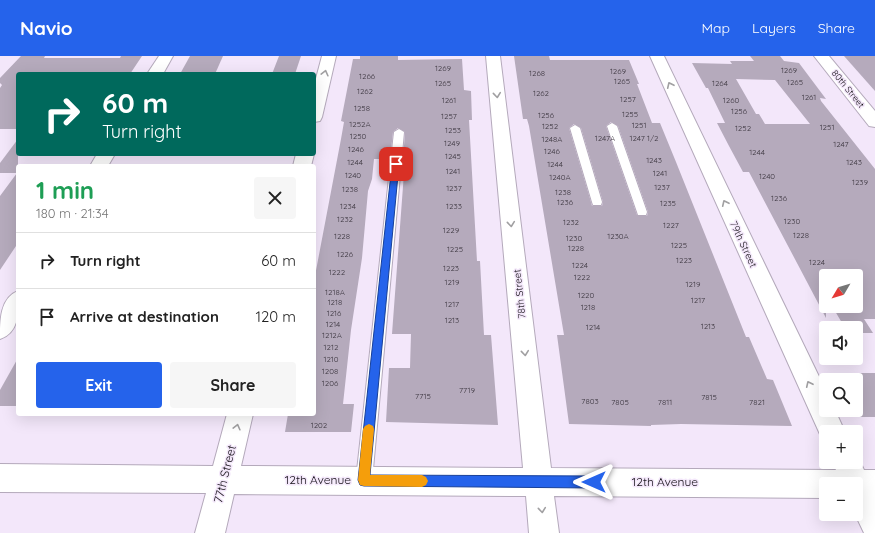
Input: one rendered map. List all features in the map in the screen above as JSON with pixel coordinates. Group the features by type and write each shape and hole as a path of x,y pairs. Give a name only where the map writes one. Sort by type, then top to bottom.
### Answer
{"street":[{"path":"156,72 166,56"},
{"path":"316,109 329,56"},
{"name":"78th Street","path":"493,56 544,533"},
{"name":"79th Street","path":"657,56 829,425"},
{"name":"80th Street","path":"821,56 875,122"},
{"path":"0,329 16,303"},
{"name":"77th Street","path":"210,533 240,416"},
{"name":"12th Avenue","path":"0,478 819,484"},
{"name":"12th Avenue","path":"863,484 875,484"},
{"path":"863,499 875,525"}],"lane":[{"path":"612,126 642,212"},
{"path":"574,128 597,202"},
{"path":"364,480 399,132"}],"building":[{"path":"21,56 45,56 44,58 120,58 121,56 142,56 131,72 16,72 16,129 0,129 0,88 2,85 0,83 0,78"},
{"path":"190,56 223,56 216,72 181,72"},
{"path":"279,56 301,56 296,72 273,72"},
{"path":"360,56 398,56 398,60 462,59 464,90 471,91 472,120 469,120 477,261 480,261 484,335 491,335 498,425 386,422 389,368 410,368 411,334 392,334 404,173 403,159 405,132 398,128 393,132 390,159 374,159 372,179 368,191 362,258 351,330 343,404 354,404 351,432 285,432 288,416 316,416 316,270 344,122 341,121 353,59 360,59"},
{"path":"514,56 549,56 550,60 629,60 652,123 660,123 746,337 749,337 767,379 773,380 792,426 681,424 651,426 569,424 557,335 564,335 529,126 527,119 523,119","holes":["611,122 618,126 648,212 647,216 637,215 606,126","574,124 581,128 603,202 602,206 592,206 569,128"]},
{"path":"750,56 780,56 784,61 799,63 826,99 820,98 821,101 875,169 875,319 864,319 873,333 863,333 863,321 841,321 836,313 863,313 863,269 819,269 819,305 749,172 743,172 729,146 717,123 725,123 708,88 706,88 692,63 732,64 730,61 754,61","holes":["736,79 775,80 810,124 765,124 759,114 756,114"]},
{"path":"844,56 875,56 875,91"},
{"path":"16,142 16,156 18,156 18,164 16,164 16,173 0,173 0,163"},
{"path":"16,174 16,246 0,270 0,196"},
{"path":"16,362 16,406 0,406 0,390"},
{"path":"863,373 875,373 875,417 863,417"}],"slow traffic":[{"path":"369,429 364,480 422,481"}],"route":[{"path":"396,164 364,480 594,482"}]}
